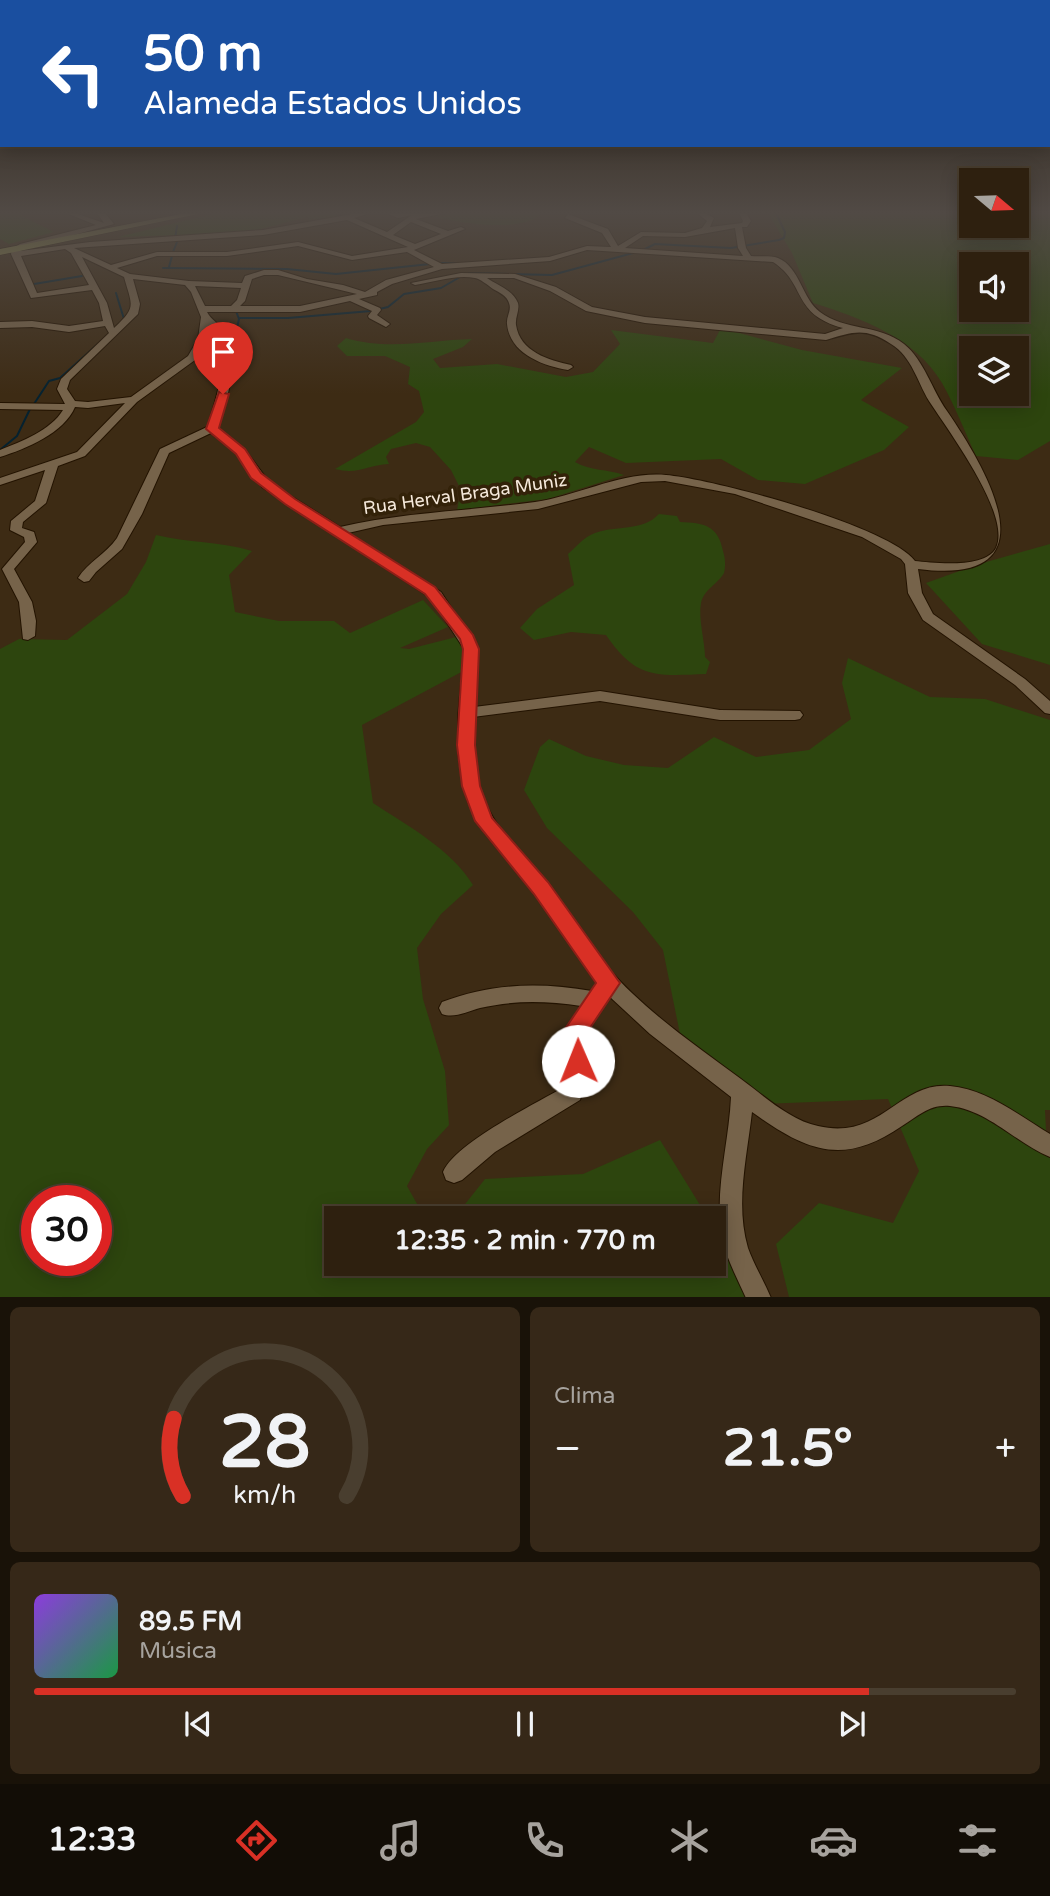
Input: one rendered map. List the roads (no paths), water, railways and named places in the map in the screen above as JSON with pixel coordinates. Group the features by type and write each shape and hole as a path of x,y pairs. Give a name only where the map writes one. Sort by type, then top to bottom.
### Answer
{"street":[{"path":"25,274 36,296 93,287"},
{"path":"86,274 103,303 108,330 118,331"},
{"path":"124,274 128,276 158,276 189,283 245,286"},
{"path":"234,308 241,301 250,276 259,274"},
{"path":"287,274 309,282 340,284 366,295"},
{"path":"366,295 389,282 418,274"},
{"path":"788,274 817,314 885,337 907,352 936,403 974,459 1002,523 1003,547 986,560 961,567 911,564 915,593 928,617 1020,682 1050,709"},
{"path":"204,313 234,308 300,309 430,280 479,275 527,278 589,309 645,320 826,337 856,327"},
{"path":"479,275 511,298 515,306 511,323 524,349 550,364 568,367"},
{"path":"70,405 62,389 66,379 118,331 135,309 128,276"},
{"path":"84,578 94,565 115,551 134,520 165,450 212,429 223,394 224,351 220,332 204,313 189,283"},
{"path":"353,299 377,310 372,316 386,324"},
{"path":"0,482 81,454 132,400 192,358 204,336 204,313"},
{"path":"0,325 32,324 69,329 108,323"},
{"path":"0,406 93,407 117,399 132,400"},
{"path":"0,454 47,431 70,405"},
{"path":"212,429 241,452 266,485 436,595 467,638 471,649 466,745 471,786 484,821 541,888 609,983 646,1018 796,1131 830,1141 861,1138 884,1127 912,1105 935,1096 953,1096 972,1102 1050,1146"},
{"path":"28,636 30,629 25,598 9,577 8,569 31,542 30,535 16,530 17,521 42,499 53,464"},
{"name":"Rua Herval Braga Muniz","path":"340,531 383,521 538,505 630,481 665,478 737,491 852,529 890,547 911,564"},
{"path":"467,713 600,696 720,715 795,715"},
{"path":"454,1172 487,1144 573,1093 579,1072 574,1032 609,983"},
{"path":"449,1008 501,993 525,990 595,1000"},
{"path":"742,1092 731,1200 732,1227 741,1260 759,1297"}],"waterway":[{"path":"331,274 340,274"},
{"path":"491,274 557,274"},
{"path":"34,284 82,276"},
{"path":"239,318 288,318 371,311 388,307 404,294 441,288 460,277"},
{"path":"116,293 124,319"},
{"path":"236,311 239,319 237,328"},
{"path":"34,404 49,381 60,378 99,343"},
{"path":"0,450 17,436 30,409"}]}
